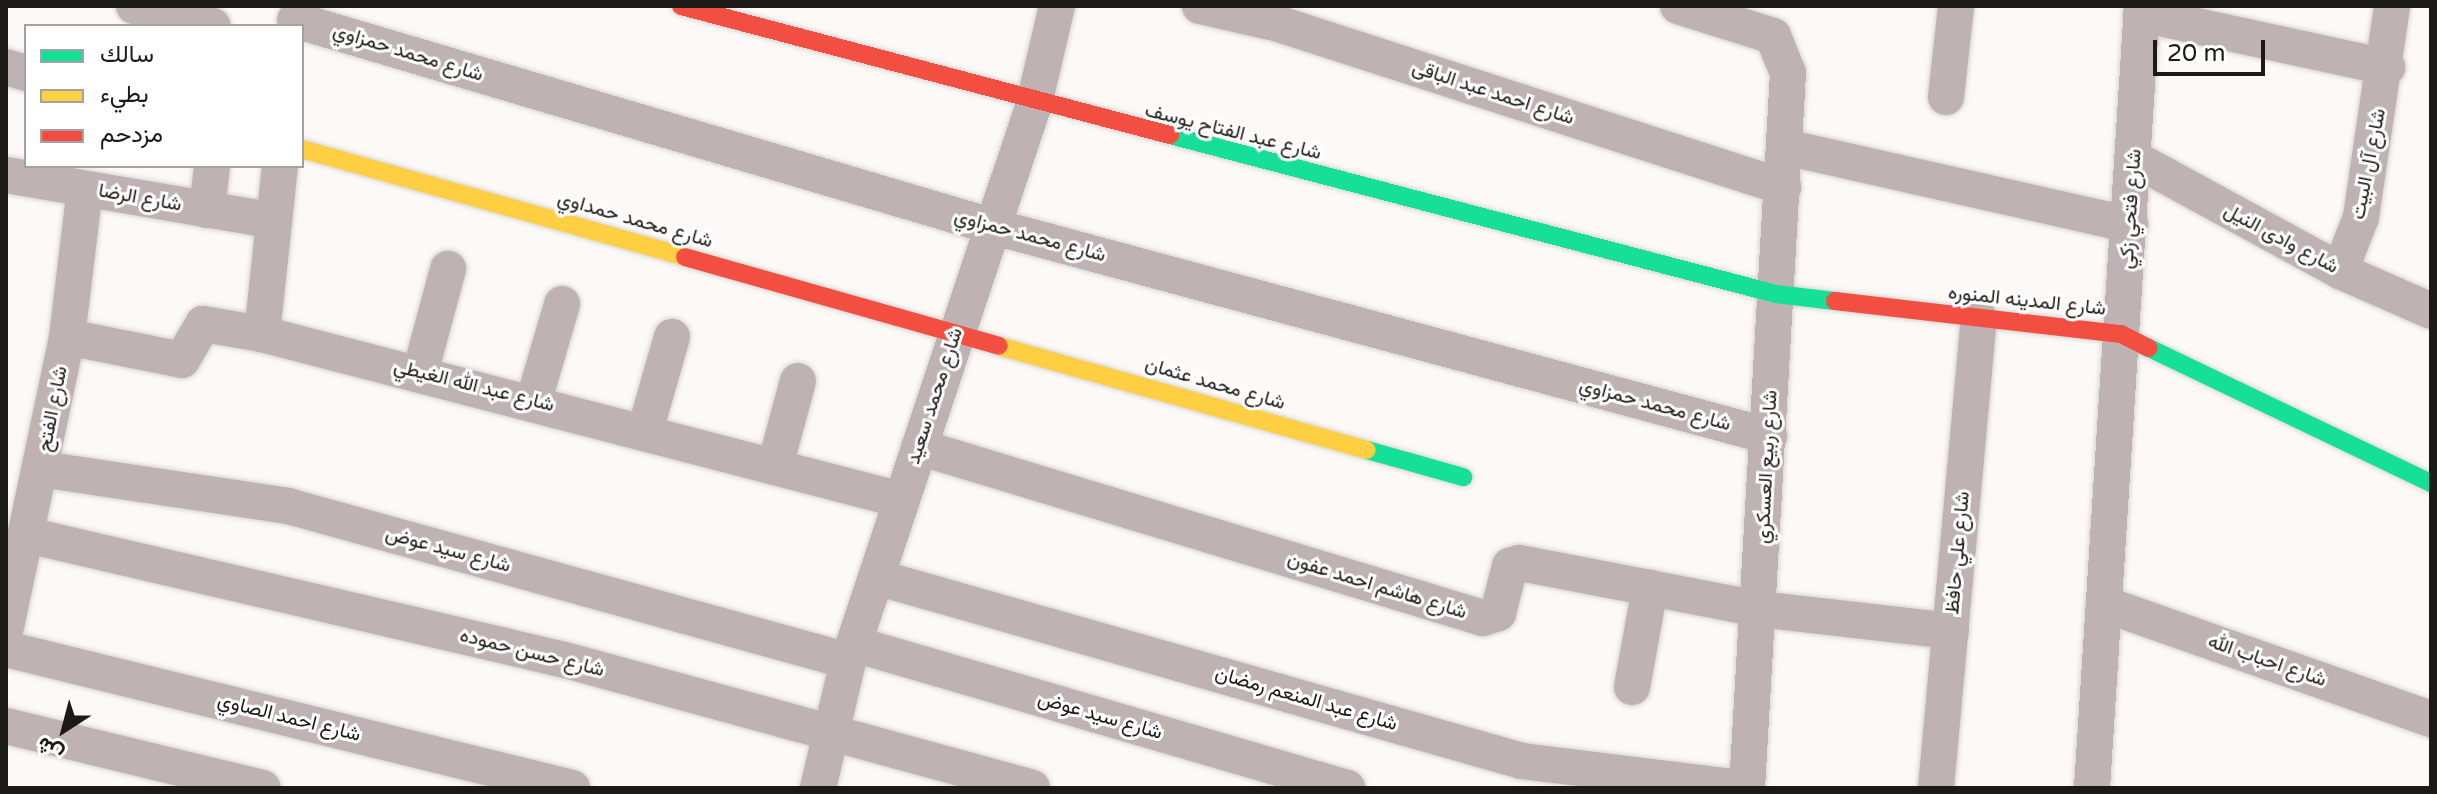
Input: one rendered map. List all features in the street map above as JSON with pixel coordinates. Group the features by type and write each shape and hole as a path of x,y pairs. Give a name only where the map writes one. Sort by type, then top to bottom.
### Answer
{"street":[{"path":"134,6 205,24"},
{"name":"شارع عبد الفتاح يوسف","path":"681,6 1034,104 1776,294"},
{"name":"شارع محمد سعيد","path":"818,788 851,653 1034,104 1057,6"},
{"name":"شارع احمد عبد الباقى","path":"1200,6 1279,24 1783,187"},
{"name":"شارع ربيع العسكري","path":"1678,6 1773,36 1788,73 1769,436 1744,788"},
{"path":"1946,97 1956,6"},
{"name":"شارع آل البيت","path":"2340,271 2361,217 2387,67 2392,6"},
{"path":"2141,10 2387,67"},
{"name":"شارع فتحي زكي","path":"2092,788 2135,159 2141,10"},
{"name":"شارع محمد حمزاوي","path":"295,17 991,226 1769,436"},
{"path":"1785,147 2130,225"},
{"name":"شارع محمد حمداوي","path":"304,150 956,333"},
{"name":"شارع وادى النيل","path":"2135,159 2340,271 2431,311"},
{"path":"207,210 212,168"},
{"path":"262,334 280,168"},
{"name":"شارع الرضا","path":"6,175 274,221"},
{"name":"شارع الفتح","path":"6,627 67,337 85,189"},
{"path":"420,373 448,269"},
{"name":"شارع المدينه المنوره","path":"1776,294 2121,334 2431,483"},
{"path":"534,400 562,304"},
{"name":"شارع علي حافظ","path":"1936,788 1979,318"},
{"name":"شارع عبد الله الغيطي","path":"67,337 187,360 203,324 262,334 534,400 901,500"},
{"name":"شارع محمد عثمان","path":"956,333 1463,477"},
{"path":"645,431 672,337"},
{"path":"775,466 798,381"},
{"name":"شارع هاشم احمد عفون","path":"919,447 1483,618 1498,613 1514,563 1758,609 1951,631"},
{"name":"شارع سيد عوض","path":"41,469 288,506 851,653 1347,788"},
{"name":"شارع حسن حموده","path":"27,535 832,729 1032,788"},
{"name":"شارع عبد المنعم رمضان","path":"876,577 1522,761 1744,788"},
{"path":"1632,687 1650,588"},
{"name":"شارع احباب الله","path":"2104,604 2431,719"},
{"name":"شارع احمد الصاوي","path":"6,649 572,788"},
{"path":"6,726 263,788"}],"traffic: fast":[{"path":"1170,135 1776,294 1835,301"},
{"path":"2149,348 2431,483"},
{"path":"1367,450 1463,477"}],"traffic: slow":[{"path":"304,150 685,257"},
{"path":"999,346 1367,450"}],"traffic: jam":[{"path":"681,6 1170,135"},
{"path":"685,257 999,346"},
{"path":"1835,301 2121,334 2149,348"}]}
